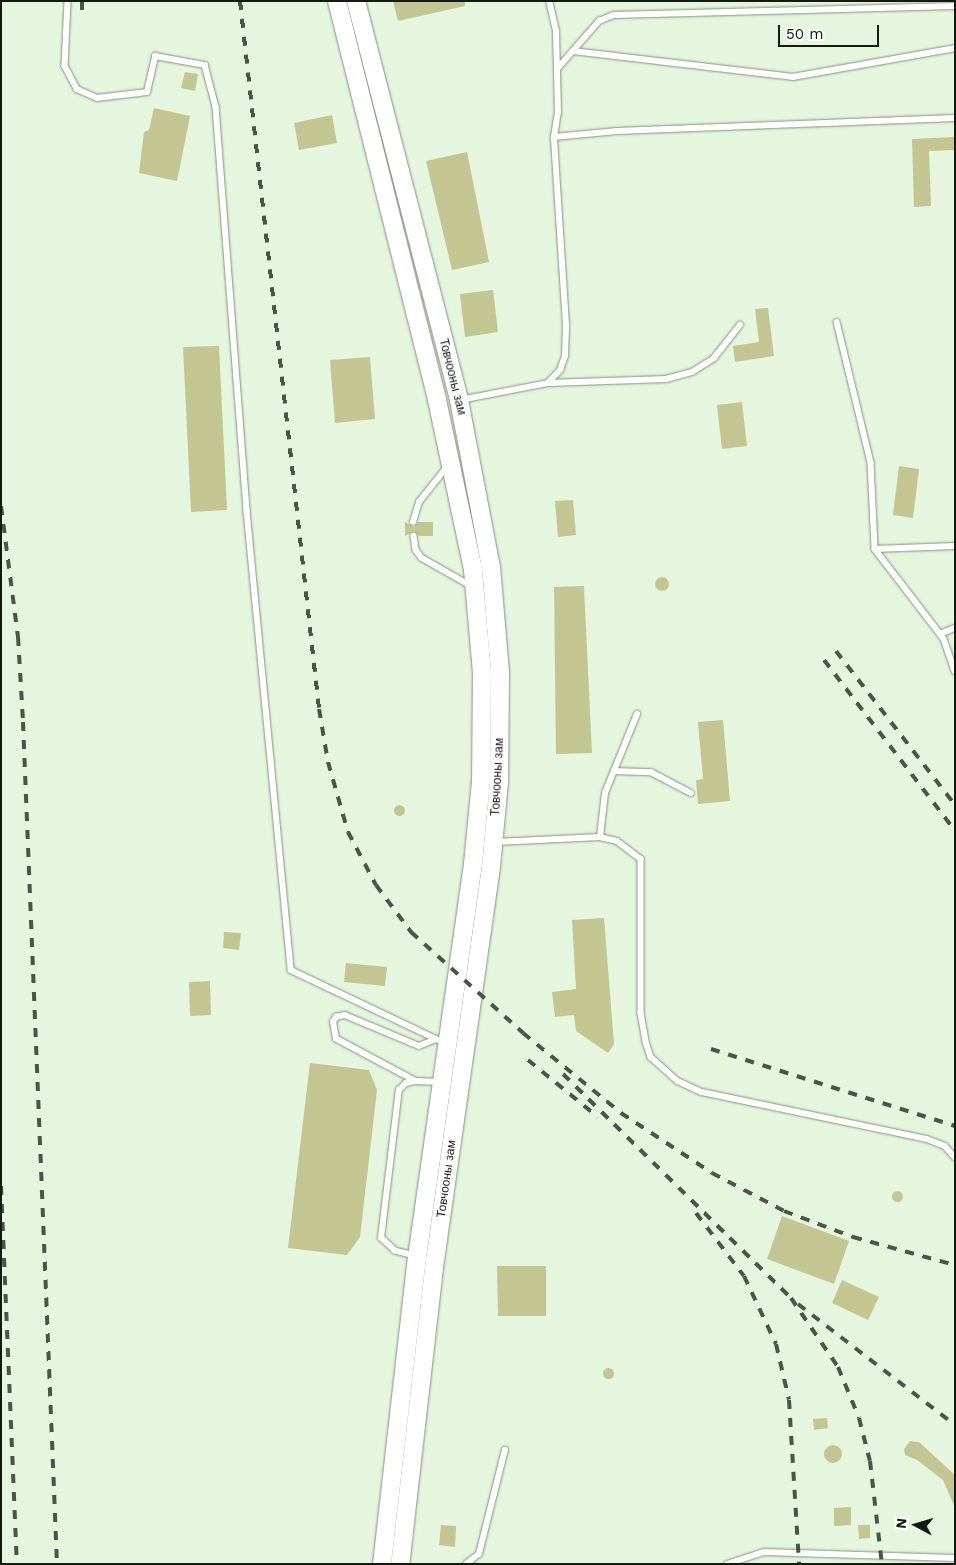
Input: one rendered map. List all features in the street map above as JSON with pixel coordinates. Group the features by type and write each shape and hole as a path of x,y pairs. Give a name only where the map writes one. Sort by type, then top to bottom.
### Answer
{"highway":[{"name":"Товчооны зам","path":"337,1 450,463 474,588 482,672 481,781 473,864 441,1041 440,1082 417,1257 382,1564"},
{"name":"Товчооны зам","path":"356,1 458,400 491,568 499,662 500,782 494,842 435,1259 400,1564"}],"lane":[{"path":"68,1 65,66 77,89 97,98 147,92 155,56 205,66 216,108 246,501 291,970 441,1041"},
{"path":"548,383 560,370 565,356 566,325 554,137 558,113 556,31 549,1"},
{"path":"557,69 599,21 614,15 955,6"},
{"path":"573,51 793,77 955,48"},
{"path":"554,137 617,131 955,118"},
{"path":"837,322 871,463 875,549 940,634 955,671"},
{"path":"458,400 548,383 666,380 692,372 714,358 740,324"},
{"path":"414,522 419,502 450,463"},
{"path":"414,536 416,550 422,558 474,588"},
{"path":"875,549 955,546"},
{"path":"940,634 955,628"},
{"path":"600,837 602,806 637,714"},
{"path":"614,771 651,772 691,793"},
{"path":"494,842 600,837 617,841 641,859 641,1013 651,1056 665,1072 702,1092 927,1139 944,1146 955,1157"},
{"path":"415,1081 336,1039 333,1022 336,1017 345,1014 419,1046 441,1041"},
{"path":"417,1257 395,1251 381,1238 399,1090 406,1083 415,1081 440,1082"},
{"path":"466,1564 480,1554 505,1450"},
{"path":"727,1564 764,1552 955,1558"}],"building":[{"path":"393,1 465,1 465,6 398,21"},
{"path":"185,72 198,74 195,91 181,88"},
{"path":"154,108 190,116 177,181 139,173 144,132 149,130"},
{"path":"332,115 337,143 299,150 294,123"},
{"path":"954,137 955,150 929,151 931,206 914,207 912,139"},
{"path":"467,152 489,262 452,270 426,161"},
{"path":"493,290 498,332 465,337 460,294"},
{"path":"768,308 774,356 735,362 733,346 759,342 755,309"},
{"path":"219,346 227,510 191,512 183,347"},
{"path":"370,357 375,419 335,423 330,360"},
{"path":"742,402 747,446 722,449 717,405"},
{"path":"899,466 919,469 913,518 893,515"},
{"path":"573,500 576,535 558,537 555,501"},
{"path":"405,522 414,527 418,522 433,522 433,536 419,536 414,531 405,536"},
{"path":"659,577 665,577 669,584 665,591 659,591 655,587 655,581"},
{"path":"584,586 592,753 556,754 554,587"},
{"path":"723,720 730,801 698,804 696,780 703,779 698,722"},
{"path":"399,804 405,810 399,816 393,810"},
{"path":"604,918 614,1044 608,1053 576,1031 574,1015 555,1017 552,992 576,989 572,920"},
{"path":"224,932 241,933 239,950 223,948"},
{"path":"346,963 387,967 385,986 344,982"},
{"path":"210,981 211,1015 190,1016 189,982"},
{"path":"310,1063 369,1070 377,1090 360,1237 347,1255 288,1248"},
{"path":"895,1191 899,1191 902,1196 901,1200 895,1201 892,1198 892,1194"},
{"path":"782,1216 849,1241 834,1284 767,1259"},
{"path":"497,1266 546,1266 546,1316 498,1316"},
{"path":"842,1280 879,1297 868,1320 832,1303"},
{"path":"606,1368 610,1368 613,1373 612,1377 606,1378 603,1375 603,1371"},
{"path":"827,1418 828,1428 814,1430 813,1419"},
{"path":"910,1441 919,1442 955,1475 955,1508 943,1480 917,1460 905,1455 904,1449"},
{"path":"829,1445 837,1445 842,1450 840,1461 829,1463 824,1458 824,1450"},
{"path":"851,1507 851,1525 834,1526 834,1508"},
{"path":"441,1525 456,1526 455,1547 439,1545"},
{"path":"858,1525 870,1525 870,1538 859,1539"}],"railway":[{"path":"82,1 82,12"},
{"path":"240,1 319,709 328,762 348,832 376,885 411,932 523,1033 621,1113 712,1173 784,1211 853,1237 955,1265"},
{"path":"1,506 18,637 23,722 57,1564"},
{"path":"836,651 955,805"},
{"path":"824,660 955,831"},
{"path":"711,1049 955,1126"},
{"path":"528,1060 598,1117"},
{"path":"563,1074 791,1298 838,1367 859,1418 870,1461 882,1564"},
{"path":"1,1186 17,1564"},
{"path":"696,1213 744,1276 776,1344 789,1400 799,1564"},
{"path":"798,1304 955,1425"}]}
